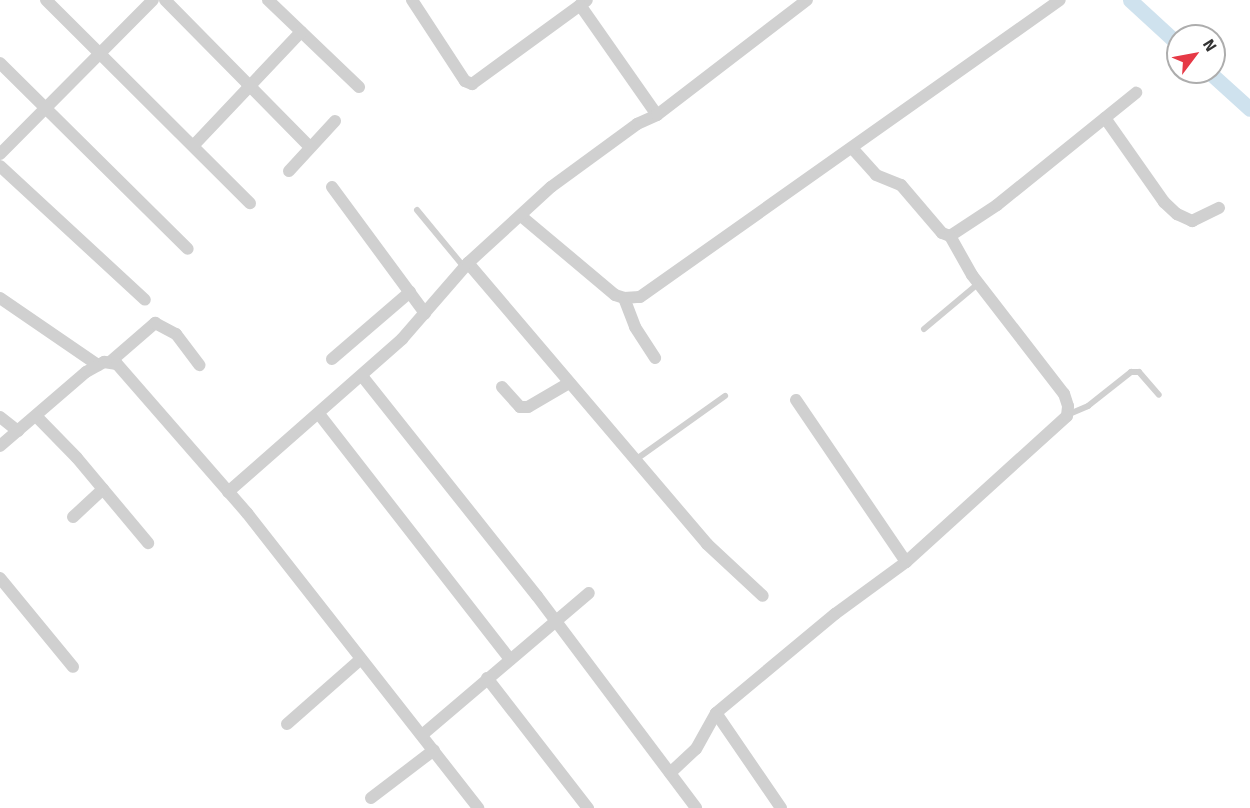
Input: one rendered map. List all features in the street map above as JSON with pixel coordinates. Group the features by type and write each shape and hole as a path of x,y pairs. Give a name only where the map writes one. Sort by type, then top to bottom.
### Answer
{"street":[{"path":"46,0 250,202"},
{"path":"0,154 153,0"},
{"path":"165,0 310,147"},
{"path":"268,0 360,87"},
{"path":"412,0 465,81 472,84 584,3 657,115"},
{"path":"228,492 362,376 425,313 466,265 551,187 637,124 657,115 807,0"},
{"path":"624,298 640,297 682,270 1060,0"},
{"path":"194,145 301,32"},
{"path":"0,63 188,249"},
{"path":"950,237 978,219 1136,93"},
{"path":"1105,118 1164,202 1178,214 1192,221 1219,208"},
{"path":"289,171 335,121"},
{"path":"670,773 696,749 716,713 836,614 906,562 1066,416 1068,406 1064,394 979,283 950,237 942,233 901,185 876,175 852,148"},
{"path":"0,166 145,300"},
{"path":"333,187 425,313"},
{"path":"521,216 624,298 635,327 655,358"},
{"path":"466,265 638,459 707,544 763,596"},
{"path":"332,359 410,292"},
{"path":"0,298 104,363 117,364 133,381 228,492 478,808"},
{"path":"0,446 155,323 176,334 199,365"},
{"path":"362,376 556,622 696,808"},
{"path":"502,387 520,407 528,407 569,383"},
{"path":"796,400 906,562"},
{"path":"319,414 510,659"},
{"path":"0,417 18,431"},
{"path":"37,417 103,489 148,543"},
{"path":"74,517 103,489"},
{"path":"0,578 74,667"},
{"path":"422,735 589,593"},
{"path":"287,724 360,659"},
{"path":"487,678 588,808"},
{"path":"716,713 781,808"},
{"path":"372,798 434,750"}],"lane":[{"path":"417,210 466,265"},
{"path":"924,329 979,283"},
{"path":"1066,416 1088,406 1131,372 1139,372 1159,395"},
{"path":"638,459 725,396"}],"waterway":[{"path":"1130,0 1166,33"},
{"path":"1222,84 1250,109"}]}
